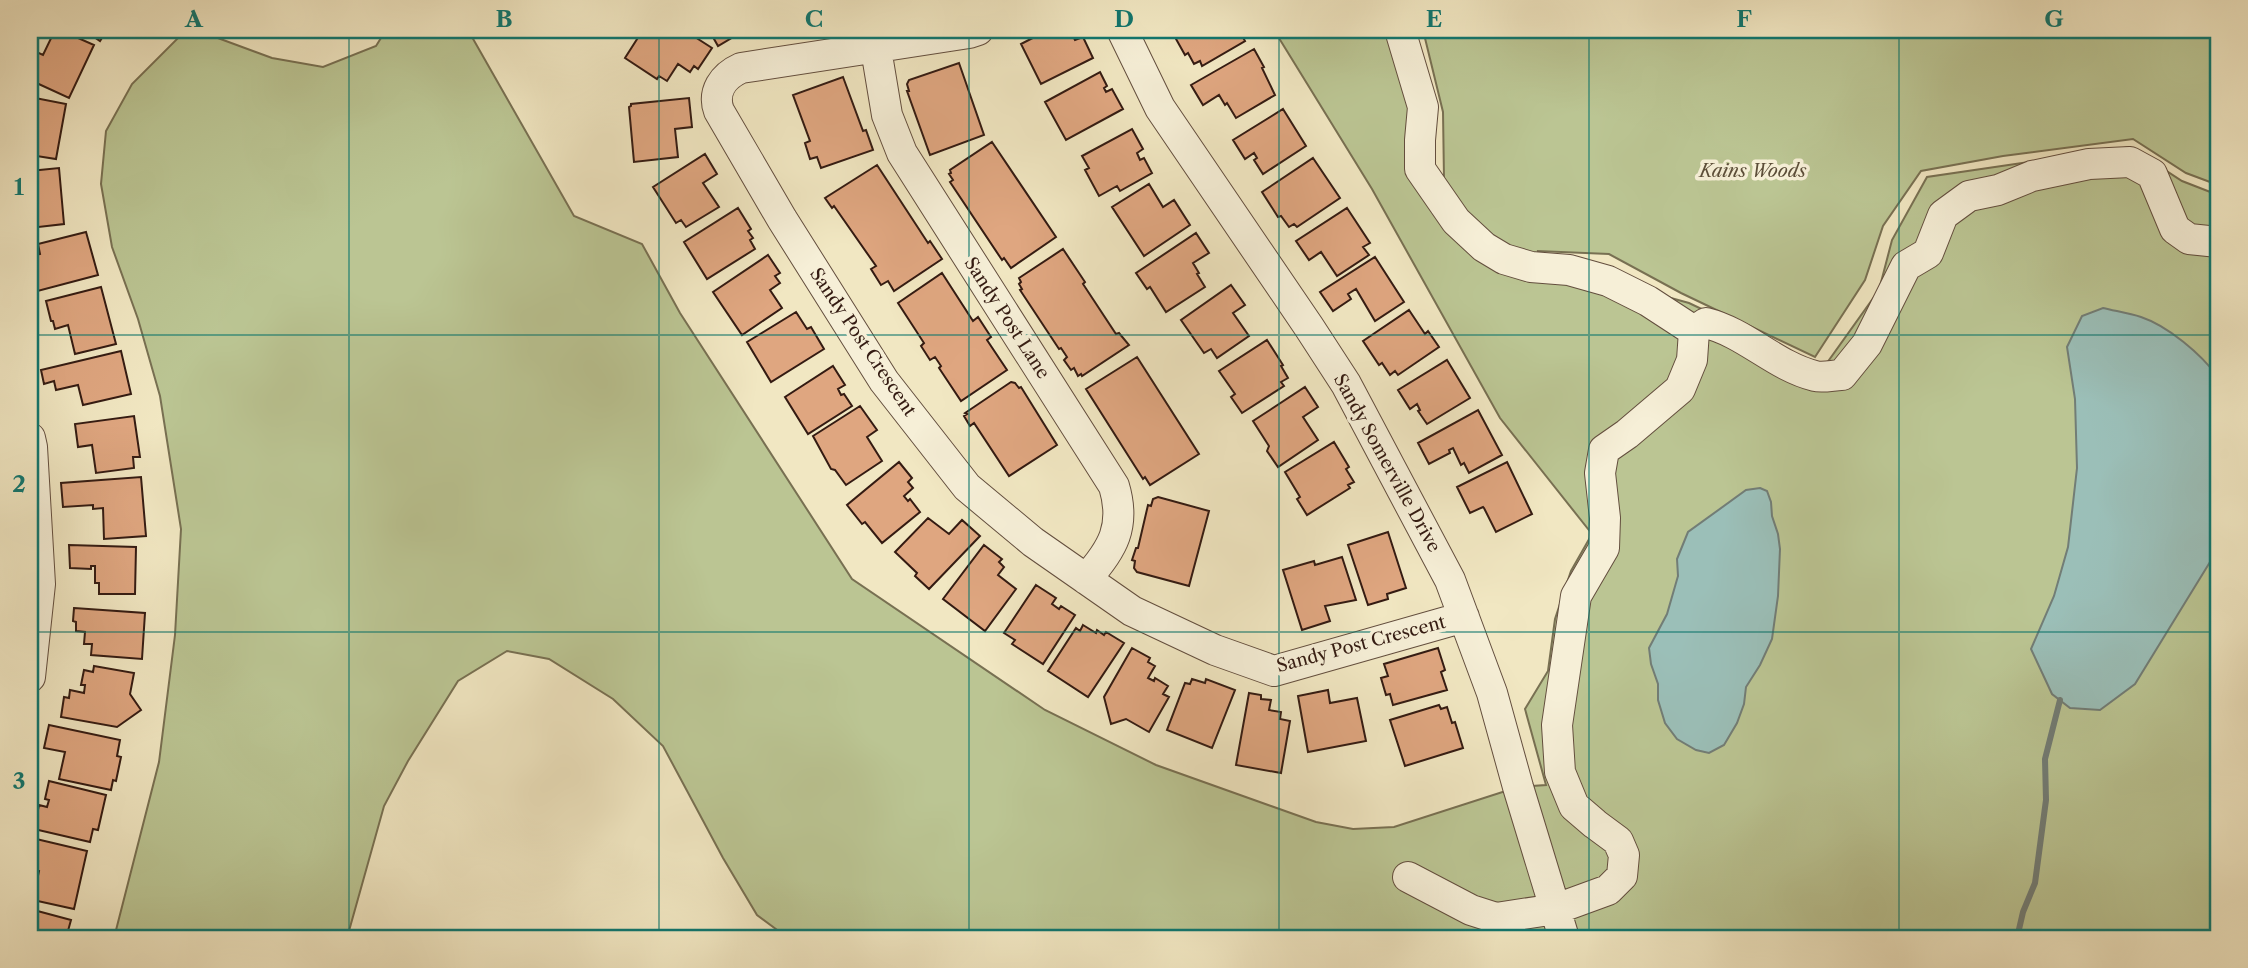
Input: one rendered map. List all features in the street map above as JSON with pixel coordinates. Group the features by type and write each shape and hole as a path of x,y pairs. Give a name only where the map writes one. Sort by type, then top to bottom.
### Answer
{"street":[{"name":"Sandy Post Crescent","path":"978,30 876,49 741,68 733,71 721,83 715,101 782,219 892,392 967,487 1033,542 1132,611 1215,650 1274,671 1464,617"},
{"name":"Sandy Somerville Drive","path":"1122,30 1160,108 1346,384 1450,580 1492,693 1564,938"},
{"path":"1400,30 1423,107 1420,169 1456,221 1484,247 1504,259 1531,267 1569,270 1608,281 1648,301 1694,331"},
{"name":"Sandy Post Lane","path":"876,49 887,115 902,153 1114,486 1120,513 1118,530 1099,565 1086,579"},
{"path":"1694,331 1706,323 1725,327 1784,362 1816,377 1842,374 1867,344 1906,266 1928,253 1943,215 1969,196 1998,190 2032,176 2089,163 2130,162 2152,174 2175,229 2189,239 2218,242"},
{"path":"1408,877 1471,909 1496,918 1556,909 1608,890 1622,876 1624,855 1618,841 1574,806 1560,772 1557,725 1576,596 1604,548 1605,518 1601,473 1604,450 1680,389 1692,360 1694,331"},
{"path":"30,438 40,584 30,677"}],"green space":[{"name":"Kains Woods","path":"186,30 207,34 272,58 323,67 376,46 386,30 468,30 574,216 642,244 680,313 852,579 1045,710 1156,765 1316,822 1353,829 1394,827 1518,787 1546,785 1525,709 1548,671 1555,619 1571,571 1592,534 1500,418 1372,189 1274,30 1388,30 1416,124 1412,160 1444,179 1443,112 1423,30 2218,30 2218,185 2186,173 2133,139 2003,156 1921,171 1883,226 1865,280 1815,357 1681,293 1609,254 1538,251 1540,262 1689,303 1824,367 1879,290 1892,240 1927,177 2130,147 2182,181 2218,195 2218,938 788,938 757,915 663,746 613,699 549,659 507,651 458,681 408,761 384,806 347,938 114,938 159,762 175,635 181,529 160,396 138,319 112,247 101,184 106,131 132,84"}],"water":[{"path":"2103,308 2141,317 2162,327 2193,350 2218,377 2218,549 2135,684 2100,710 2070,708 2052,694 2031,649 2054,596 2068,547 2077,468 2075,399 2067,347 2082,316"},
{"path":"1760,488 1767,491 1771,502 1780,549 1778,596 1772,639 1746,687 1744,704 1737,723 1724,745 1709,753 1696,750 1677,739 1665,723 1649,648 1667,614 1678,576 1677,559 1688,532 1746,490"}],"building":[{"path":"55,30 94,45 69,98 30,80 30,49 43,55"},
{"path":"84,30 107,30 100,41"},
{"path":"638,30 684,30 712,48 698,69 694,66 690,72 678,64 667,81 659,76 657,79 625,58 639,36"},
{"path":"709,30 745,30 718,46"},
{"path":"1048,30 1070,30 1075,40 1083,37 1093,58 1041,84 1021,44"},
{"path":"1171,30 1239,30 1245,41 1202,66 1200,61 1194,64 1188,53 1185,55"},
{"path":"1254,49 1275,95 1236,118 1219,95 1203,105 1191,85"},
{"path":"959,63 984,135 930,155 907,91 907,84 909,80"},
{"path":"1100,72 1107,86 1104,88 1106,92 1112,89 1123,109 1066,140 1045,102"},
{"path":"843,77 873,150 821,168 817,157 810,159 805,143 810,141 793,95"},
{"path":"30,97 66,104 56,159 30,155"},
{"path":"689,98 692,127 675,129 678,157 634,162 629,107 631,104"},
{"path":"1283,109 1306,146 1263,174 1254,160 1257,158 1254,153 1245,159 1233,140"},
{"path":"1132,129 1143,149 1137,153 1140,160 1144,158 1152,173 1120,191 1117,186 1099,196 1085,170 1089,168 1082,156"},
{"path":"992,142 1056,237 1011,268 1004,258 1002,260 950,182 953,180 949,174 950,170"},
{"path":"705,154 717,174 703,183 719,207 686,227 681,220 676,223 653,187"},
{"path":"1313,158 1340,198 1297,227 1294,224 1289,227 1281,216 1278,217 1262,192"},
{"path":"877,165 928,243 930,241 942,259 894,291 888,281 881,285 871,269 876,266 834,206 832,208 825,198"},
{"path":"59,168 64,224 30,228 30,171"},
{"path":"1149,184 1163,207 1174,200 1190,225 1144,256 1112,207"},
{"path":"738,208 751,229 748,231 753,238 750,240 755,249 707,279 684,242"},
{"path":"1347,208 1370,243 1363,247 1369,255 1337,276 1321,252 1309,260 1296,241"},
{"path":"86,232 98,275 30,293 30,269 35,268 31,256 40,254 38,244"},
{"path":"1196,233 1209,253 1193,263 1205,287 1166,312 1150,287 1147,289 1136,273"},
{"path":"1063,249 1116,334 1119,333 1129,345 1082,376 1078,376 1074,368 1071,370 1064,360 1067,357 1020,290 1022,289 1019,284 1019,278"},
{"path":"768,255 780,273 775,276 780,283 770,290 782,308 742,335 713,292"},
{"path":"1375,257 1404,302 1375,321 1356,289 1348,294 1351,299 1333,311 1320,292"},
{"path":"942,273 973,321 978,317 991,337 987,340 1007,370 961,401 939,368 941,366 935,357 930,360 921,346 924,343 898,303"},
{"path":"1231,285 1245,305 1233,313 1249,336 1217,358 1211,349 1204,353 1181,320"},
{"path":"101,287 116,344 75,354 68,325 55,329 46,301"},
{"path":"1409,310 1425,334 1428,331 1439,347 1398,375 1395,371 1390,375 1382,363 1379,365 1363,341"},
{"path":"796,312 807,329 811,327 824,349 771,382 747,342"},
{"path":"1267,340 1288,378 1281,382 1284,386 1242,413 1231,397 1235,394 1219,371"},
{"path":"121,351 131,394 83,405 78,385 56,390 54,381 44,384 41,370"},
{"path":"1137,357 1199,454 1150,485 1145,477 1143,479 1086,389"},
{"path":"1447,360 1470,398 1427,424 1418,411 1420,410 1417,404 1410,409 1398,390"},
{"path":"833,366 845,385 838,389 852,406 808,434 785,397"},
{"path":"1011,382 1021,387 1057,445 1009,476 974,423 970,426 964,416"},
{"path":"1305,387 1318,407 1303,417 1318,440 1278,467 1267,451 1269,446 1253,421"},
{"path":"860,406 877,430 867,437 882,461 846,485 835,470 831,469 813,436"},
{"path":"1478,410 1502,455 1469,473 1464,463 1461,465 1453,448 1449,450 1450,453 1429,464 1418,443"},
{"path":"134,416 140,457 133,457 134,468 96,473 92,445 78,447 75,424"},
{"path":"1334,442 1349,467 1346,469 1354,482 1348,485 1350,488 1307,515 1285,472"},
{"path":"899,462 912,478 908,482 913,488 904,496 908,501 910,499 920,512 882,543 847,505"},
{"path":"1507,462 1532,514 1496,532 1483,507 1470,513 1457,487"},
{"path":"141,477 146,536 104,539 103,508 93,509 93,505 63,507 61,483"},
{"path":"1158,497 1209,511 1189,586 1137,572 1134,568 1135,561 1132,560 1138,548 1148,505 1151,506 1153,499"},
{"path":"928,518 949,534 962,520 980,536 929,589 895,552"},
{"path":"1388,532 1406,588 1387,594 1388,599 1368,605 1348,545"},
{"path":"69,545 136,547 135,594 99,594 99,583 95,583 95,566 91,566 91,569 70,568"},
{"path":"984,545 1002,559 999,562 1004,567 998,575 1016,589 985,631 943,599"},
{"path":"1342,557 1356,600 1325,606 1330,621 1302,630 1283,570 1314,561 1315,565"},
{"path":"1036,585 1056,598 1052,604 1075,615 1043,664 1012,644 1015,640 1004,633"},
{"path":"74,608 145,613 142,659 91,655 92,644 84,644 85,632 76,631 76,622 73,621"},
{"path":"1083,625 1096,633 1097,630 1104,635 1106,632 1124,643 1088,697 1048,671 1076,628 1080,631"},
{"path":"1132,648 1150,658 1148,662 1155,666 1148,678 1154,681 1155,678 1168,686 1163,694 1169,697 1149,732 1126,719 1111,724 1104,697"},
{"path":"1438,648 1445,670 1441,672 1447,690 1393,705 1390,694 1386,695 1381,678 1388,676 1384,664"},
{"path":"94,666 134,673 130,694 141,710 117,727 61,717 64,697 69,698 70,690 84,693 85,685 81,685 84,670 93,672"},
{"path":"1192,679 1205,683 1206,679 1235,690 1212,748 1167,730 1185,683 1190,684"},
{"path":"1328,690 1330,703 1357,698 1366,741 1308,752 1298,696"},
{"path":"1249,693 1271,700 1269,710 1281,712 1280,719 1290,721 1281,773 1236,765"},
{"path":"1439,705 1441,709 1447,707 1463,748 1405,766 1390,720"},
{"path":"49,725 120,740 117,756 121,757 116,781 113,780 111,790 59,779 65,752 44,748"},
{"path":"49,781 106,795 98,830 93,829 90,842 34,829 39,805 47,807 49,800 45,799"},
{"path":"32,838 87,851 74,909 33,900 39,871 30,869"},
{"path":"30,909 71,920 66,938 30,938"}],"waterway":[{"path":"2017,938 2023,912 2035,883 2046,800 2045,759 2060,700"}]}
